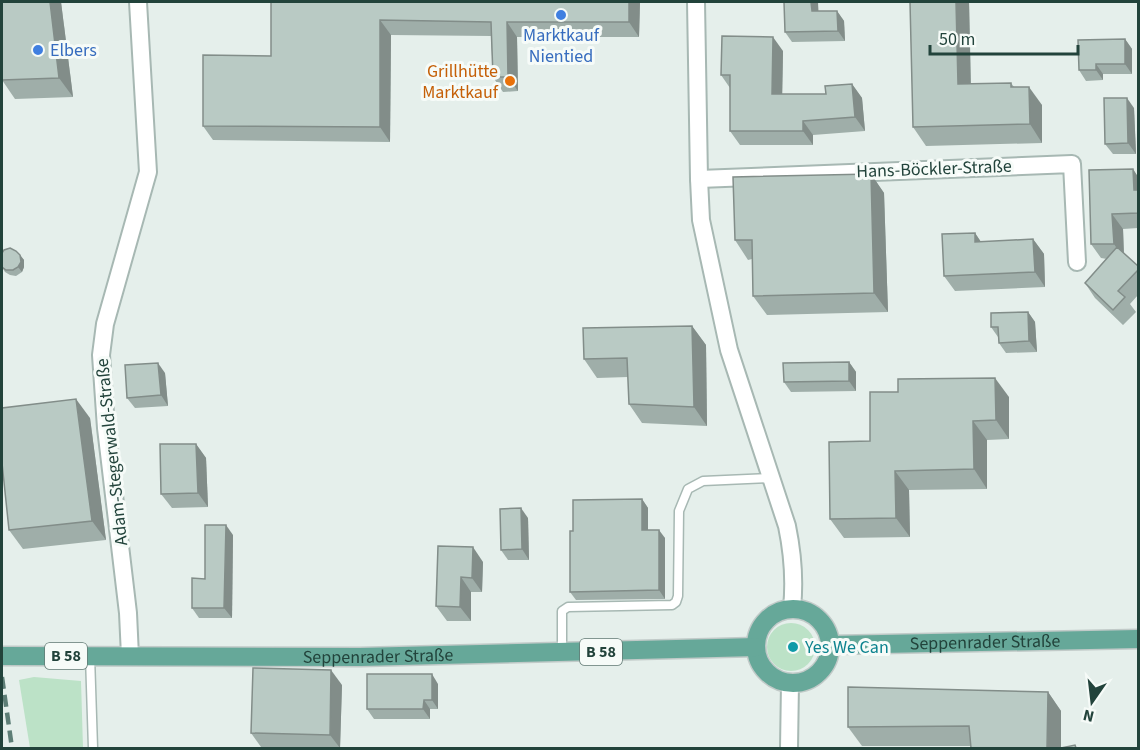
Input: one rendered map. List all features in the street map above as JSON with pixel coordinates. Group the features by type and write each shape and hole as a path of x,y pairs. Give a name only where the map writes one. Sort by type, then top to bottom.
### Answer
{"main road":[{"path":"792,608 807,611 820,619 828,632 832,645 827,662 819,674 806,681 790,683 777,680 766,672 759,661 756,647 758,633 766,620 778,611 792,608"},
{"name":"Seppenrader Straße","path":"832,645 1138,639"},
{"name":"Seppenrader Straße","path":"2,656 360,657 756,647"}],"street":[{"name":"Adam-Stegerwald-Straße","path":"130,656 128,613 105,428 101,355 105,324 148,172 138,2"},
{"path":"696,2 701,220 729,350 787,526 793,553 795,578 792,608"},
{"name":"Hans-Böckler-Straße","path":"699,179 1072,164 1077,262"},
{"path":"789,748 790,683"}],"lane":[{"path":"562,653 562,611 568,607 672,605 676,602 679,511 688,489 703,481 771,478"},
{"path":"90,656 93,748"}],"green space":[{"path":"791,623 808,630 815,647 808,664 791,671 774,664 767,647 774,630"},
{"path":"34,677 81,681 83,748 30,748 19,680"}],"building":[{"name":"Elbers","path":"2,2 50,2 59,78 2,80"},
{"path":"271,2 629,2 629,22 507,22 508,77 493,77 491,22 380,20 380,127 203,126 203,55 271,56"},
{"path":"784,2 811,2 812,11 837,11 838,31 785,32"},
{"path":"910,2 956,2 958,84 1011,83 1011,87 1029,87 1030,124 913,127"},
{"path":"722,36 773,37 772,94 826,94 825,86 852,84 855,117 803,121 803,131 730,131 730,75 721,75"},
{"path":"1125,39 1125,64 1096,64 1096,70 1079,70 1078,40"},
{"path":"1104,98 1127,98 1128,143 1105,144"},
{"path":"1133,169 1134,190 1138,190 1138,213 1112,214 1114,244 1091,244 1089,170"},
{"path":"871,174 874,293 753,296 752,240 735,240 733,177"},
{"path":"975,233 975,242 1033,239 1035,272 944,276 942,234"},
{"path":"1117,247 1138,266 1138,270 1118,291 1125,297 1113,310 1085,283"},
{"path":"10,248 20,255 21,262 13,270 6,270 2,267 2,253"},
{"path":"1028,312 1029,341 999,343 998,327 991,327 991,313"},
{"path":"692,326 694,407 629,404 627,358 584,359 583,328"},
{"path":"849,362 849,381 784,382 783,363"},
{"path":"158,363 161,395 127,398 125,365"},
{"path":"995,378 996,420 973,421 974,469 895,471 896,518 830,519 829,442 870,441 870,392 898,392 898,379"},
{"path":"76,399 92,521 9,530 2,463 2,408"},
{"path":"160,444 196,444 198,493 161,494"},
{"path":"642,499 642,530 659,530 659,590 570,592 570,531 573,531 573,500"},
{"path":"521,508 522,549 501,550 500,509"},
{"path":"205,525 226,525 224,608 192,608 192,578 205,579"},
{"path":"438,546 473,547 472,578 461,577 460,607 436,606"},
{"path":"253,668 331,670 330,735 251,733"},
{"path":"367,674 432,674 432,700 424,700 423,709 367,709"},
{"path":"848,687 1048,692 1047,748 971,748 969,726 848,727"}],"railway":[{"path":"2,677 12,748"}],"place":[{"name":"Marktkauf Nientied","path":"561,15"},
{"name":"Elbers","path":"38,50"},
{"name":"Grillhütte Marktkauf","path":"510,81"},
{"name":"Yes We Can","path":"793,647"}]}
